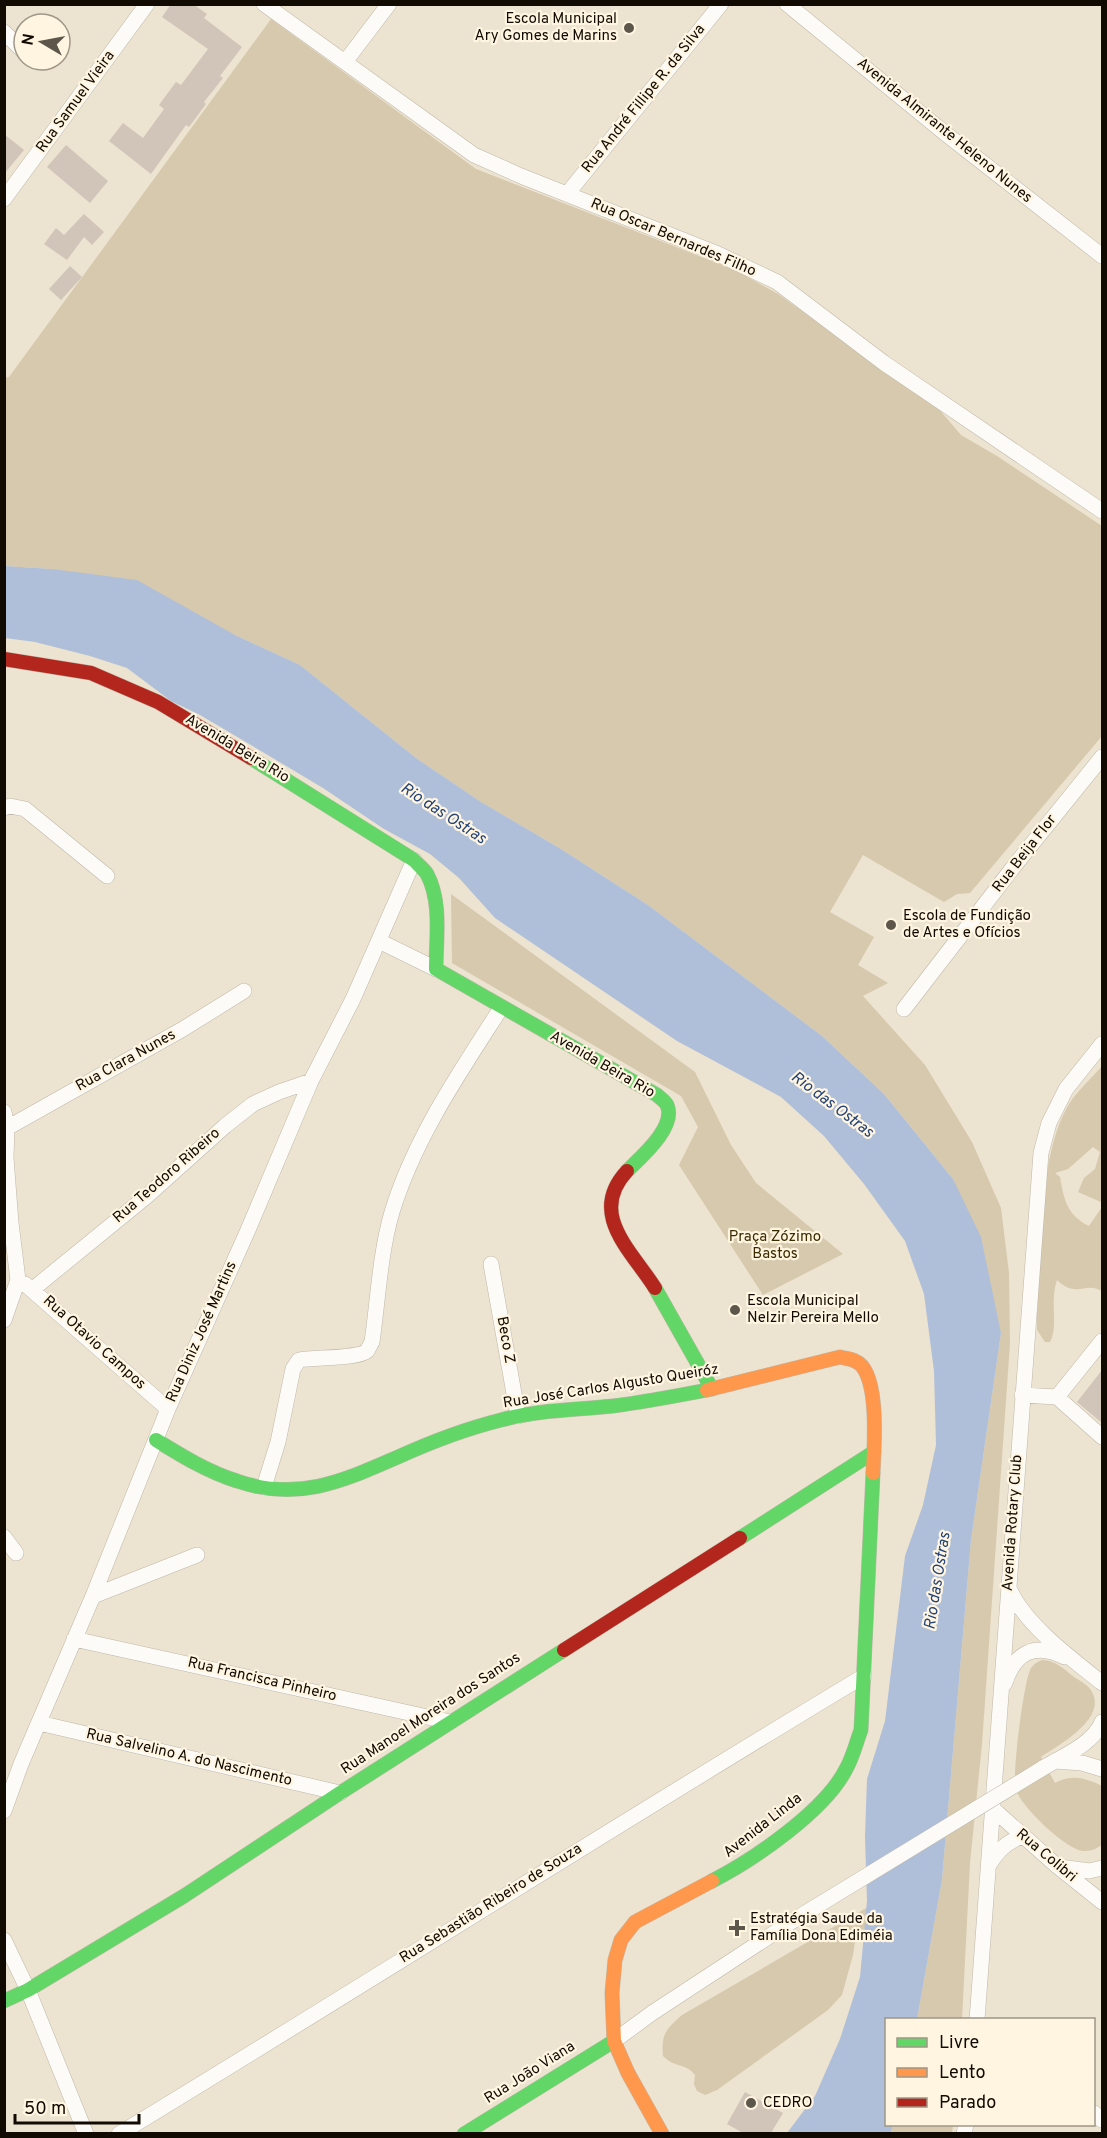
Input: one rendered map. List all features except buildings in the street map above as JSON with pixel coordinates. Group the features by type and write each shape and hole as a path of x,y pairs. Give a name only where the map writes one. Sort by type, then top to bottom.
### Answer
{"street":[{"name":"Rua Samuel Vieira","path":"4,199 147,4"},
{"name":"Rua Oscar Bernardes Filho","path":"264,4 474,155 718,254 777,282 884,363 1102,511"},
{"path":"345,62 389,4"},
{"name":"Rua André Fillipe R. da Silva","path":"567,194 721,4"},
{"name":"Avenida Almirante Heleno Nunes","path":"787,4 946,134 1102,256"},
{"name":"Avenida Beira Rio","path":"4,659 91,673 158,702 414,860 426,874 432,888 435,911 436,969"},
{"name":"Rua Beija Flor","path":"904,1009 1102,757"},
{"path":"4,808 10,806 25,809 107,876"},
{"name":"Rua Diniz José Martins","path":"4,1811 168,1409 311,1081 353,999 414,860"},
{"name":"Avenida Beira Rio","path":"379,941 436,969 657,1095 666,1104 668,1115 663,1134 622,1177 612,1194 610,1209 614,1223 625,1243 646,1272 712,1389"},
{"name":"Rua Clara Nunes","path":"7,1128 183,1029 244,991"},
{"path":"264,1487 278,1442 293,1369 299,1360 316,1357 357,1356 367,1350 372,1342 392,1212 437,1109 501,1008"},
{"name":"Avenida Rotary Club","path":"977,2018 1041,1153 1048,1123 1066,1089 1102,1044"},
{"name":"Rua Teodoro Ribeiro","path":"33,1289 147,1196 253,1104 311,1081"},
{"path":"4,1112 7,1128 5,1158 18,1280 4,1320"},
{"name":"Beco Z","path":"491,1264 518,1416"},
{"name":"Rua Otavio Campos","path":"18,1280 33,1289 168,1409"},
{"path":"1057,1397 1102,1341"},
{"name":"Rua José Carlos Algusto Queiróz","path":"156,1440 213,1474 239,1483 295,1490 323,1488 440,1439 518,1416 627,1404 712,1389 840,1358"},
{"name":"Avenida Linda","path":"662,2133 628,2073 614,2041 613,1982 615,1960 621,1940 634,1923 741,1866 801,1820 826,1796 846,1770 861,1730 874,1452 873,1414 866,1373 862,1366 854,1359 840,1358"},
{"path":"1022,1395 1057,1397 1102,1437"},
{"name":"Rua Manoel Moreira dos Santos","path":"4,2001 28,1990 184,1896 450,1722 874,1452"},
{"path":"4,1537 16,1553"},
{"path":"93,1596 197,1556"},
{"path":"1008,1585 1022,1611 1075,1662 1101,1683"},
{"name":"Rua Francisca Pinheiro","path":"74,1639 450,1722"},
{"path":"1000,1704 1011,1668 1015,1661 1026,1653 1047,1650 1075,1662"},
{"name":"Rua Sebastião Ribeiro de Souza","path":"119,2133 623,1821 864,1676"},
{"path":"614,2041 652,2013 794,1920 1083,1744 1094,1735 1102,1722"},
{"name":"Rua Salvelino A. do Nascimento","path":"39,1723 340,1793"},
{"path":"1049,1764 1082,1763 1102,1769"},
{"name":"Rua Colibri","path":"992,1808 1057,1866 1102,1902"},
{"path":"988,1868 997,1852 1006,1843 1022,1836"},
{"path":"1057,1866 1078,1871 1102,1868"},
{"path":"4,1940 28,1990 86,2133"},
{"name":"Rua João Viana","path":"464,2133 614,2041"}],"green space":[{"path":"271,19 476,169 735,270 778,294 937,407 961,435 997,456 1102,526 1102,736 970,893 957,894 944,902 863,855 830,912 874,937 858,965 888,983 863,996 925,1065 972,1142 1001,1208 1009,1273 1010,1343 982,1744 970,1863 962,2018 917,2018 942,1880 971,1540 1001,1333 953,1179 884,1094 822,1036 648,905 561,849 481,802 416,758 300,665 235,635 52,569 5,566 4,378 9,377"},
{"name":"Praça Zózimo Bastos","path":"451,894 695,1072 731,1145 756,1183 843,1254 763,1295 679,1165 698,1127 681,1096 452,963"},
{"path":"1102,1066 1102,1207 1102,1291 1096,1288 1070,1288 1057,1280 1053,1335 1050,1342 1045,1342 1037,1330 1037,1314 1043,1206 1051,1150 1069,1104","holes":["1093,1147 1100,1152 1095,1169 1084,1178 1078,1192 1101,1202 1102,1207 1089,1226 1071,1212 1065,1200 1060,1177 1055,1173 1068,1169"]},
{"path":"1042,1660 1055,1663 1087,1685 1095,1702 1093,1712 1079,1730 1041,1757 1055,1783 1079,1778 1102,1786 1102,1845 1090,1850 1077,1849 1058,1837 1028,1808 1017,1792 1015,1765 1028,1675 1031,1668"},
{"path":"868,1907 868,1929 856,1935 842,1995 828,2010 717,2090 705,2095 697,2091 694,2084 695,2075 691,2071 672,2063 663,2056 664,2037 672,2024 682,2015"},
{"path":"893,2126 953,2126 952,2133 891,2134"}],"water":[{"name":"Rio das Ostras","path":"5,566 52,569 137,580 235,635 300,665 416,758 481,802 561,849 648,905 822,1036 884,1094 953,1179 981,1237 1001,1333 971,1540 942,1880 917,2018 885,2018 885,2126 893,2126 891,2133 787,2133 815,2096 840,2039 860,1977 867,1901 865,1836 867,1779 885,1721 905,1556 923,1505 936,1445 934,1371 924,1294 905,1241 864,1184 824,1136 781,1097 677,1041 495,918 459,878 430,854 384,829 323,788 200,715 171,701 127,668 35,642 5,638"}],"traffic: fast":[{"path":"251,758 414,860 424,870 435,896 436,969 657,1095 665,1102 669,1114 667,1123 656,1141 627,1171"},
{"path":"655,1288 712,1389"},
{"path":"156,1440 185,1458 237,1481 259,1487 300,1489 339,1481 448,1436 501,1420 543,1412 660,1399 707,1390"},
{"path":"740,1538 874,1452"},
{"path":"712,1881 747,1861 805,1817 836,1785 851,1760 861,1730 873,1473"},
{"path":"4,2001 28,1990 184,1896 564,1650"},
{"path":"464,2134 614,2041"}],"traffic: slow":[{"path":"707,1390 840,1357 857,1362 862,1366 871,1388 874,1433 873,1473"},
{"path":"662,2134 628,2073 614,2041 612,1993 615,1960 621,1940 635,1922 712,1881"}],"traffic: jam":[{"path":"4,659 91,673 158,702 251,758"},
{"path":"627,1171 616,1187 611,1202 612,1217 625,1246 655,1288"},
{"path":"564,1650 740,1538"}],"place":[{"name":"Escola Municipal Ary Gomes de Marins","path":"629,28"},
{"name":"Escola de Fundição de Artes e Ofícios","path":"891,925"},
{"name":"Escola Municipal Nelzir Pereira Mello","path":"735,1310"},
{"name":"Estratégia Saude da Família Dona Ediméia","path":"737,1928"},
{"name":"CEDRO","path":"751,2103"}]}
